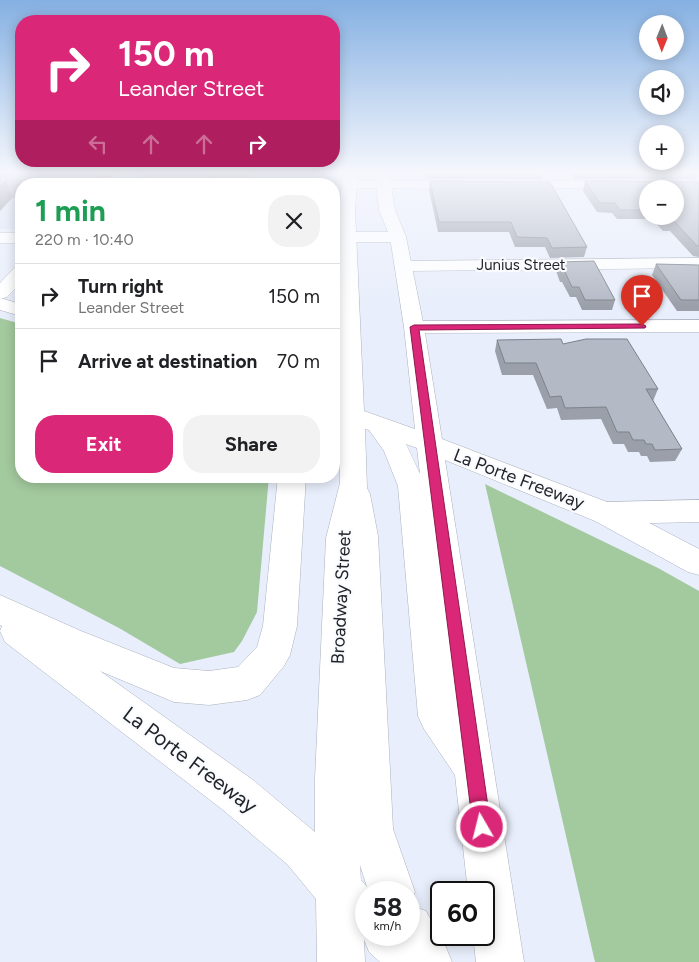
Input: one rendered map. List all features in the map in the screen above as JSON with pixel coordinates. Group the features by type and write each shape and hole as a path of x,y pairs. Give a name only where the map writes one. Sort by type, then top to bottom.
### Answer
{"main road":[{"name":"Broadway Street","path":"341,962 352,904 335,779 341,538 354,483 351,329 341,237 345,217"},
{"path":"390,217 398,237 414,327 500,962"},
{"path":"341,237 398,237"},
{"path":"0,238 15,238"},
{"name":"Junius Street","path":"404,266 699,263"},
{"path":"0,293 15,278"},
{"path":"0,304 15,308"},
{"path":"414,327 699,326"},
{"path":"340,341 351,329"},
{"path":"354,416 396,449 412,486 437,716 474,769"},
{"name":"La Porte Freeway","path":"354,416 431,444 605,513 699,562"},
{"path":"0,609 69,642 174,685 209,688 247,683 272,655 280,626 291,483"},
{"path":"354,483 363,536 372,829 388,881"},
{"path":"605,513 699,511"},
{"name":"La Porte Freeway","path":"0,618 238,795 302,849 352,904"},
{"path":"398,946 415,962"},
{"path":"419,946 428,962"}],"shaded area":[{"path":"0,217 15,217 15,229 0,229"},
{"path":"340,217 343,217 343,229 340,229"}],"green space":[{"path":"0,318 15,322 15,483 268,483 257,612 234,652 180,664 119,628 0,566"},
{"path":"485,484 658,568 699,591 699,962 595,962"}],"building":[{"path":"438,217 570,217 587,247 552,248 547,238 517,237 511,222 439,222"},
{"path":"684,217 699,217 699,246 678,225 684,225"},
{"path":"594,261 615,300 585,300 579,287 572,287 558,262"},
{"path":"656,264 699,265 699,300 681,300"},
{"path":"561,339 563,344 586,339 627,339 658,389 646,389 682,449 655,450 652,444 646,444 644,440 633,440 629,432 617,432 606,407 565,408 561,396 550,397 536,363 505,363 497,340"}],"route":[{"path":"482,827 414,327 642,326"}]}
